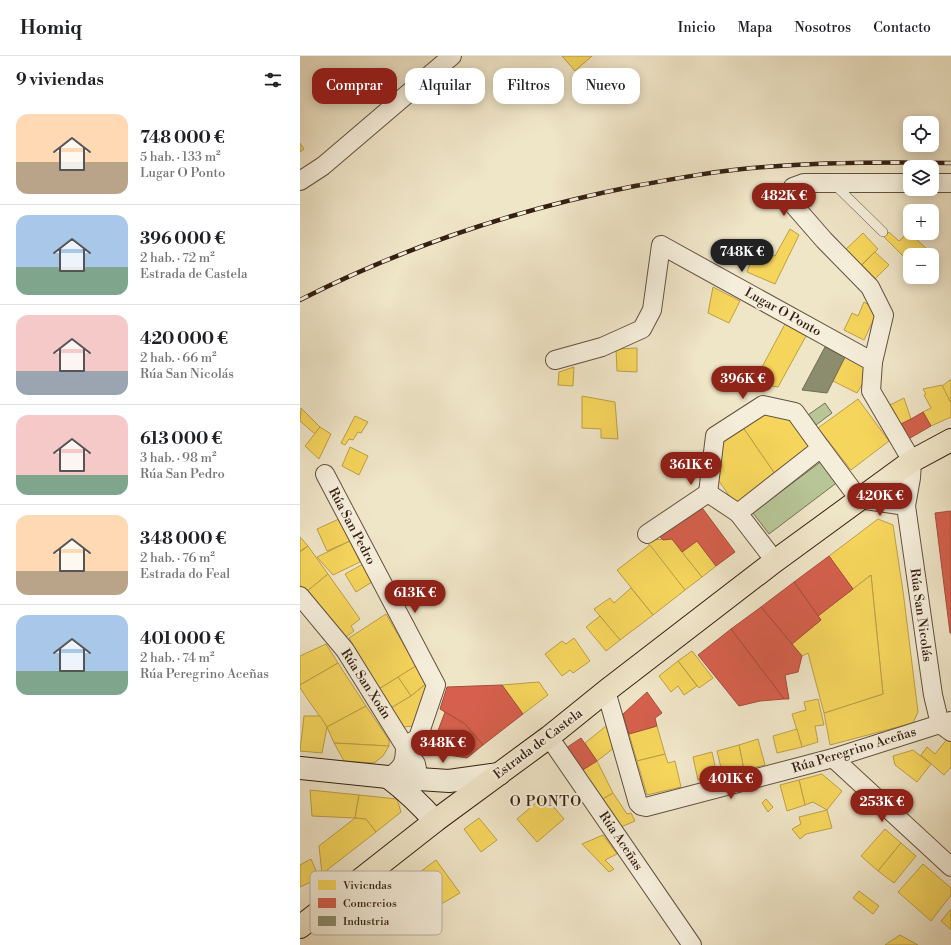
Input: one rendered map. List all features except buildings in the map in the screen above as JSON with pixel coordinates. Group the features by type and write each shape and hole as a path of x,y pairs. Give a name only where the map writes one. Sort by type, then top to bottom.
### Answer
{"main road":[{"name":"Estrada de Castela","path":"371,871 435,821 549,737 606,691 775,561 912,461 951,440"},
{"path":"300,768 388,777 416,788 449,781 499,774"},
{"path":"416,788 435,821"},
{"name":"Estrada de Castela","path":"300,927 310,919"}],"street":[{"path":"300,181 323,166 452,56"},
{"path":"903,183 804,184 793,187 790,195 790,202 824,240 870,287 884,315 873,362 871,391 912,461"},
{"path":"939,183 951,183"},
{"name":"Lugar O Ponto","path":"555,360 602,347 642,329 652,310 661,245 873,362"},
{"path":"647,534 708,493 715,436 763,405 795,412 859,499 906,506"},
{"path":"738,513 821,448"},
{"name":"Rúa San Nicolás","path":"912,461 911,478 906,506 933,695 947,726"},
{"name":"Rúa San Pedro","path":"325,474 436,685 418,738 406,746"},
{"path":"708,493 738,513 775,561"},
{"name":"Rúa San Xoán","path":"300,596 345,650 406,746 416,764 416,788"},
{"name":"Rúa Peregrino Aceñas","path":"606,691 638,803 641,806 646,807 833,758 947,726"},
{"name":"Rúa Aceñas","path":"549,737 692,945"},
{"path":"388,777 397,772 402,766 406,746"},
{"path":"833,758 951,867"}],"lane":[{"path":"833,184 883,232"}],"green space":[{"path":"825,403 832,413 816,425 808,415"},
{"path":"823,460 839,481 769,534 753,513"}],"railway":[{"path":"300,300 381,263 463,231 591,195 683,177 749,168 812,164 904,162 951,163"}],"district":[{"name":"O PONTO","path":"546,802"}]}
